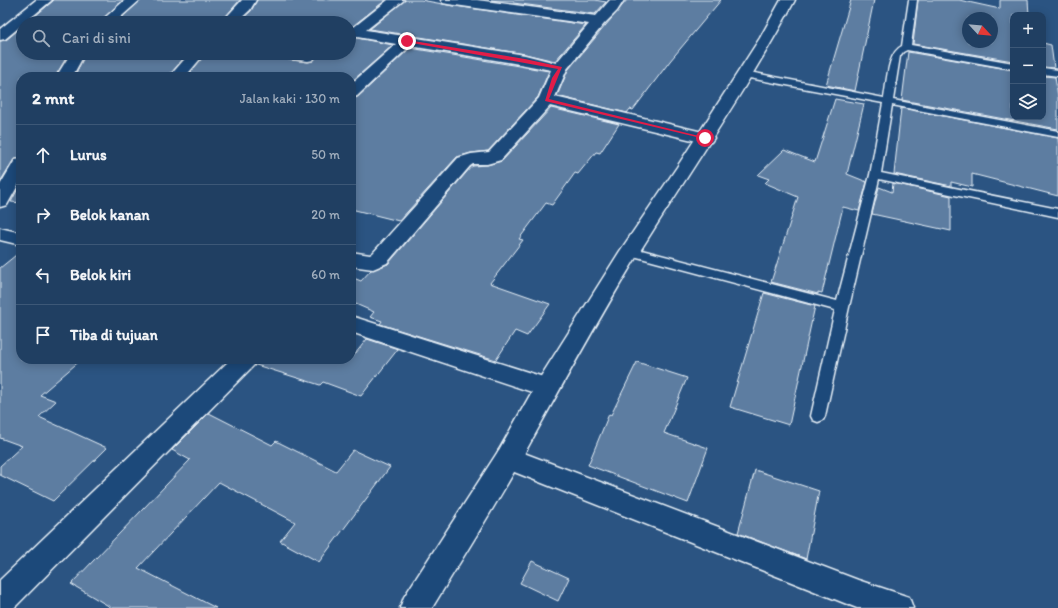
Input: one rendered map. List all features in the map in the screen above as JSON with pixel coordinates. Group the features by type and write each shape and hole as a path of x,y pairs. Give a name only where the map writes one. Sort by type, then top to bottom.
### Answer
{"main road":[{"path":"23,16 45,0"},
{"path":"114,16 133,0"},
{"path":"235,16 245,7 249,0"},
{"path":"397,0 356,31 360,34 525,60 560,68"},
{"path":"448,0 599,21"},
{"path":"356,260 373,262 380,258 469,158 487,159 495,156 546,100 552,89 554,78 560,68 599,21 612,8 617,0"},
{"path":"415,608 508,458 547,388 630,251 705,138 788,0"},
{"path":"0,36 16,22"},
{"path":"356,88 407,41"},
{"path":"67,72 74,60"},
{"path":"181,72 192,60"},
{"path":"546,100 705,138"},
{"path":"0,201 16,173"},
{"path":"0,234 16,238"},
{"path":"356,326 547,388"},
{"path":"0,601 241,364"},
{"path":"508,458 898,608"}],"lane":[{"path":"906,47 913,0"},
{"path":"818,416 842,307 875,175 896,56 900,50 906,47 1010,65"},
{"path":"1046,71 1058,73"},
{"path":"744,74 1058,134"},
{"path":"875,175 1058,213"},
{"path":"630,251 842,307"}],"building":[{"path":"54,0 123,0 106,16 35,16"},
{"path":"141,0 240,0 226,16 124,16"},
{"path":"257,0 386,0 356,24 356,16 246,16 251,11"},
{"path":"405,0 421,0 586,25 555,61 525,54 370,29"},
{"path":"491,0 595,0 606,2 595,14"},
{"path":"627,0 721,0 670,61 633,110 630,109 627,113 557,96 568,70"},
{"path":"851,0 874,0 855,91 826,85"},
{"path":"918,0 959,0 1000,9 1000,0 1028,0 1029,12 1010,12 1010,60 913,44"},
{"path":"16,32 16,60 65,60 58,72 16,72 16,159 14,159 0,182 0,41 6,40"},
{"path":"356,38 393,45 356,78 356,72 191,72 200,60 356,60"},
{"path":"1046,44 1051,45 1054,68 1046,67"},
{"path":"410,48 549,71 538,97 488,151 471,153 457,157 399,221 356,210 356,98"},
{"path":"908,52 1010,69 1010,120 1046,120 1046,76 1055,77 1058,97 1058,129 902,100"},
{"path":"82,60 182,60 172,72 76,72"},
{"path":"835,99 864,104 847,174 867,182 859,211 843,207 822,293 818,292 818,294 771,282 798,197 765,183 769,179 758,175 784,150 815,162"},
{"path":"551,108 619,124 600,153 596,152 578,174 575,173 552,205 546,203 519,239 523,240 490,283 550,304 527,336 515,331 496,360 380,324 382,321 370,317 374,312 356,304 356,279 361,281 371,270 388,264 471,167 502,161"},
{"path":"901,108 1058,138 1058,196 972,174 972,187 951,182 951,186 894,174"},
{"path":"893,183 951,196 951,231 872,214 879,187 892,192"},
{"path":"16,192 16,202 11,202"},
{"path":"16,255 16,364 76,364 40,395 56,401 39,417 107,448 53,501 0,475 0,466 22,446 0,438 0,268"},
{"path":"764,293 815,306 789,425 730,407"},
{"path":"367,339 398,349 361,396 323,382 320,385 256,365 356,364 356,353"},
{"path":"637,362 687,378 664,433 708,448 688,503 588,465 609,414 611,415"},
{"path":"209,413 272,445 276,441 336,471 353,450 390,467 319,562 280,541 295,522 219,482 138,568 216,608 112,608 71,584 190,460 172,450"},
{"path":"755,470 819,491 806,559 738,533"},
{"path":"532,561 569,578 558,601 520,583"}],"route":[{"path":"407,41 525,60 560,68 554,78 552,89 546,100 705,138"}]}
